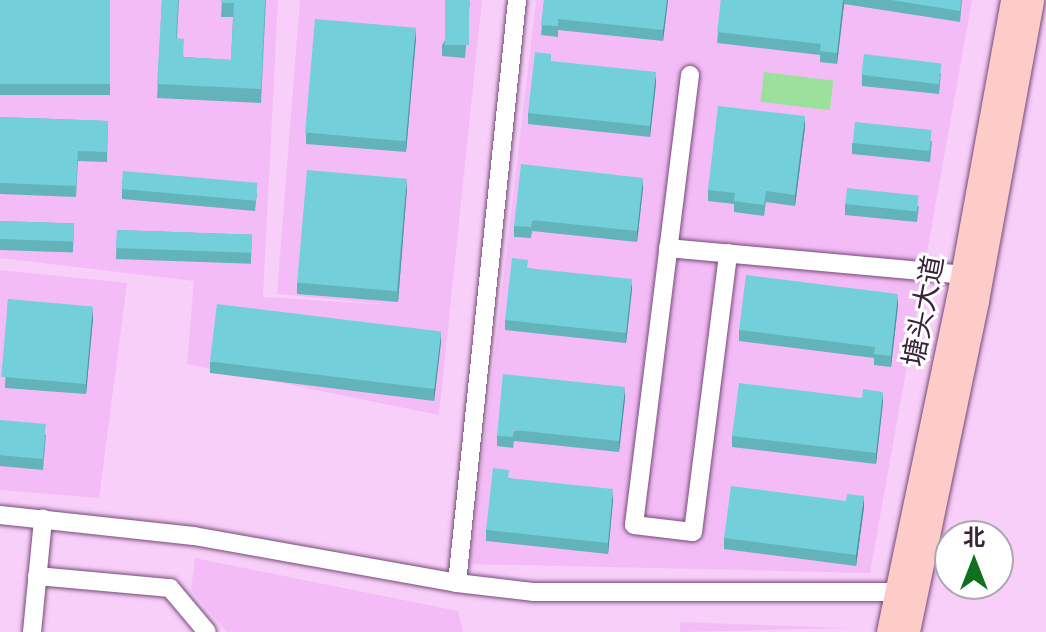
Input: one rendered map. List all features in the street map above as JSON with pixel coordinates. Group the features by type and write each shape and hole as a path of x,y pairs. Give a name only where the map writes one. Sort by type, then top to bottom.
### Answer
{"main road":[{"name":"塘头大道","path":"973,275 1012,0"},
{"name":"塘头大道","path":"888,632 907,592 1033,0"},
{"name":"塘头大道","path":"907,592 909,632"}],"street":[{"path":"457,583 517,0"},
{"path":"690,75 634,525 693,532 728,253"},
{"path":"668,248 973,275"},
{"path":"0,515 194,536 457,583 612,595 907,592"},
{"path":"32,632 43,519"},
{"path":"37,576 170,588 207,632"}],"shaded area":[{"path":"0,0 278,0 263,297 392,305 277,294 300,0 482,0 439,415 187,364 194,281 0,258"},
{"path":"536,0 972,0 870,573 470,564"},
{"path":"0,270 127,283 99,498 0,490"},
{"path":"195,558 458,611 463,632 227,632 191,590"},
{"path":"680,622 849,628 680,632"}],"green space":[{"path":"764,72 833,81 830,110 760,102"}],"building":[{"path":"0,0 110,0 110,84 0,84"},
{"path":"162,0 178,0 176,38 184,39 183,57 231,60 234,3 221,3 221,0 265,0 261,89 157,84"},
{"path":"445,0 469,0 469,45 445,45"},
{"path":"544,0 667,0 663,30 558,19 558,26 541,25"},
{"path":"721,0 843,0 837,53 820,51 821,44 717,32"},
{"path":"891,0 961,0 960,11"},
{"path":"315,19 416,28 406,141 305,133"},
{"path":"535,52 551,54 551,61 656,72 650,126 528,113"},
{"path":"864,54 941,64 939,84 861,75"},
{"path":"718,106 805,116 795,195 766,191 764,205 734,201 735,193 708,190"},
{"path":"0,117 108,121 107,152 78,151 76,186 0,183"},
{"path":"855,122 932,130 929,151 853,143"},
{"path":"521,164 643,178 637,231 532,220 531,227 514,226"},
{"path":"307,170 407,179 397,291 297,283"},
{"path":"123,171 257,183 256,201 121,189"},
{"path":"847,188 919,196 917,211 845,204"},
{"path":"0,221 74,224 73,242 0,239"},
{"path":"117,230 252,235 251,253 116,248"},
{"path":"512,258 528,260 527,268 632,279 626,333 505,320"},
{"path":"746,275 898,294 891,356 874,354 875,347 739,330"},
{"path":"8,299 93,306 86,384 1,377"},
{"path":"217,304 441,332 434,389 210,362"},
{"path":"503,374 625,387 619,441 514,430 513,437 497,436"},
{"path":"739,383 862,398 863,389 883,392 876,453 732,436"},
{"path":"0,420 46,424 43,459 0,455"},
{"path":"493,468 509,470 508,478 613,489 608,543 486,530"},
{"path":"731,486 846,501 847,494 864,496 856,555 724,538"}]}
